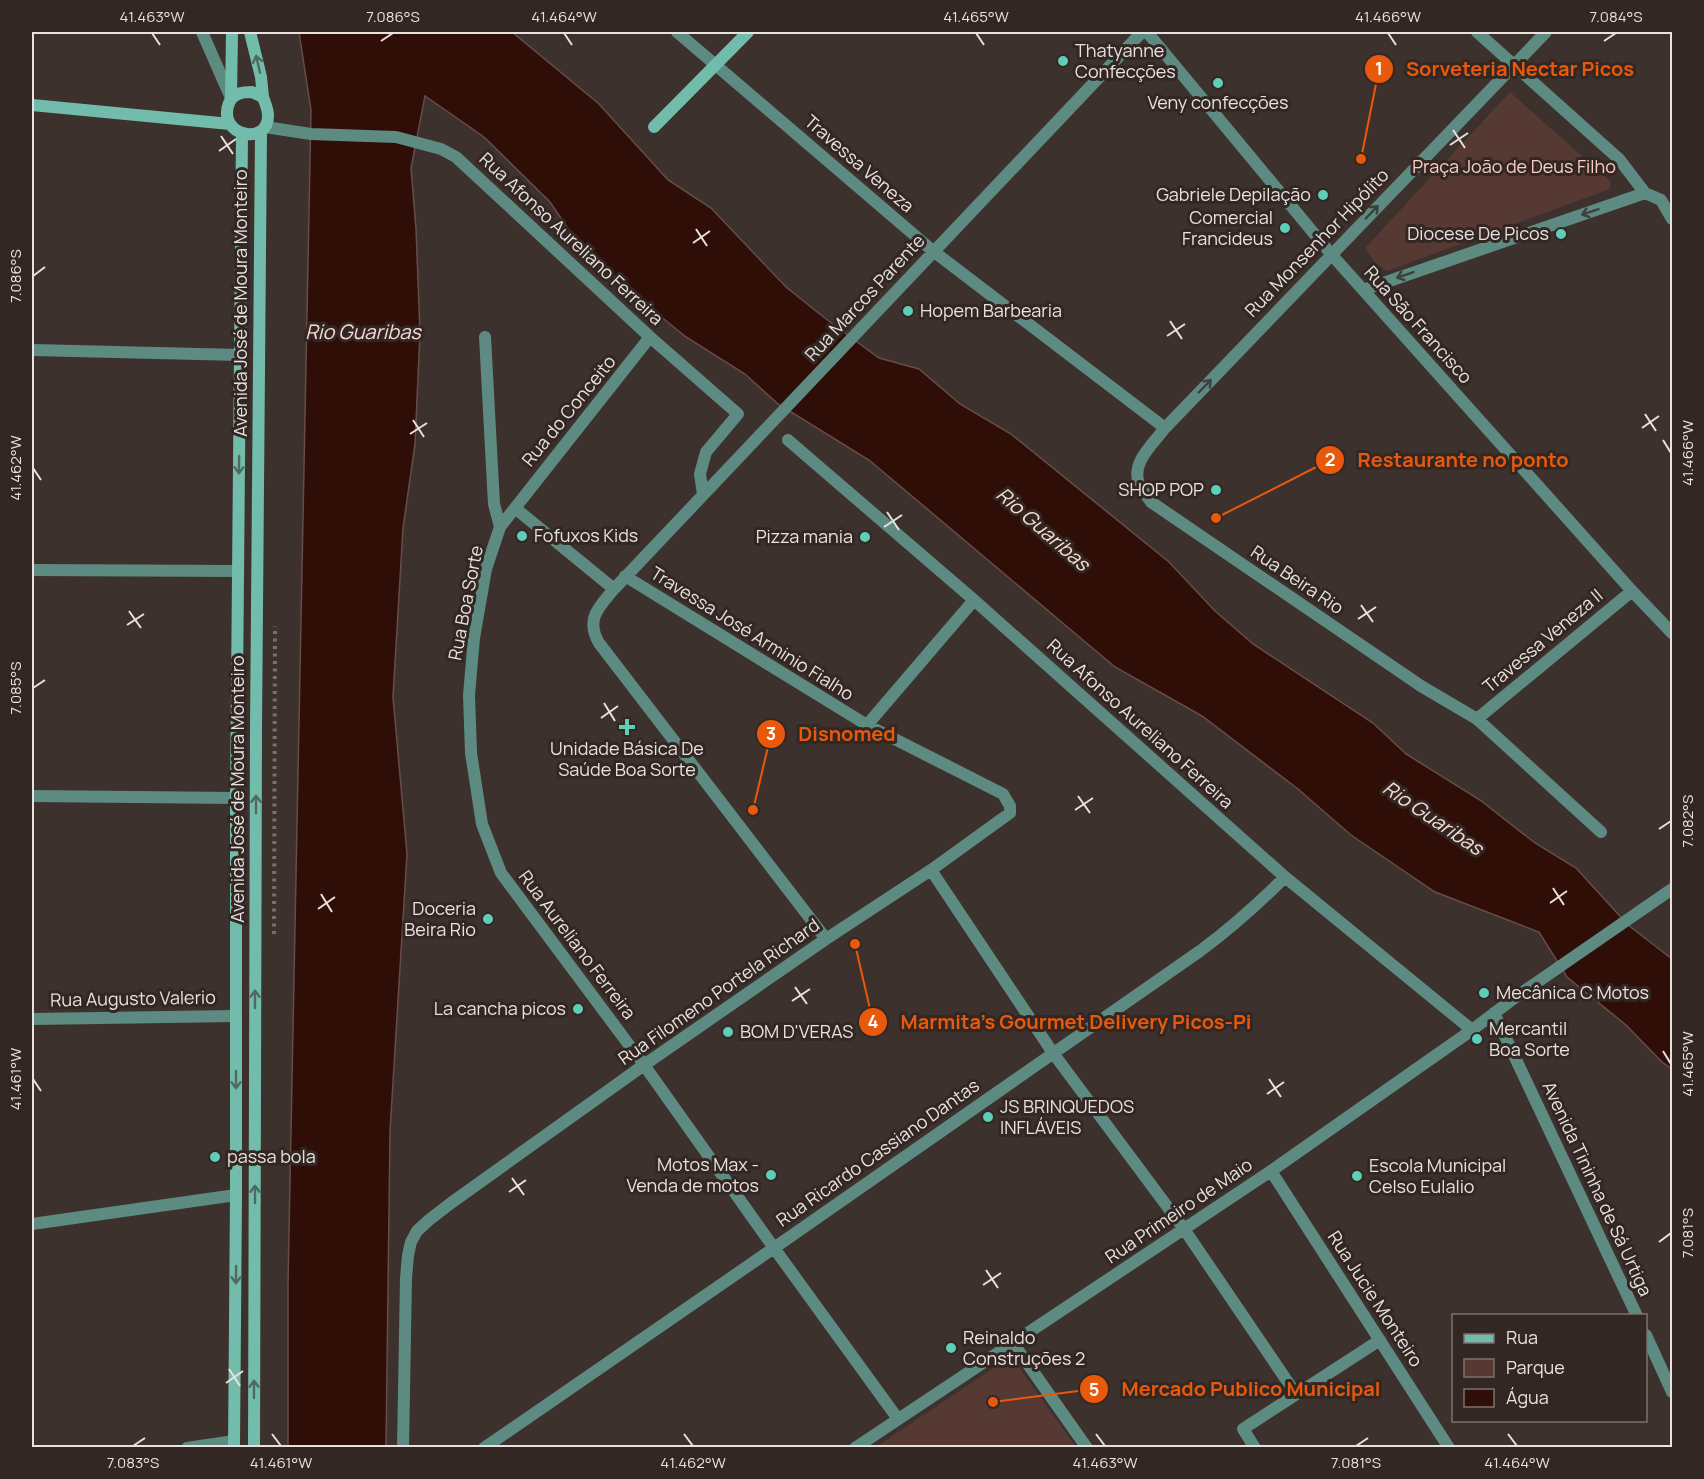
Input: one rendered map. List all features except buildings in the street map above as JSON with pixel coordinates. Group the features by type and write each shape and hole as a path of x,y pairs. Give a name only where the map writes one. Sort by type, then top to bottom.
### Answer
{"main road":[{"path":"232,32 231,98 227,107 230,124 235,131 242,134 254,135 263,129"},
{"name":"Avenida José de Moura Monteiro","path":"250,32 261,77 262,97 268,114 263,129 256,739 254,1448"},
{"path":"654,127 748,32"},
{"path":"231,98 239,93 252,92 262,97"},
{"path":"32,105 230,124"},
{"name":"Avenida José de Moura Monteiro","path":"234,1444 236,798 242,134"}],"street":[{"path":"202,32 231,98"},
{"name":"Travessa Veneza","path":"677,32 933,251 1165,428"},
{"name":"Rua Marcos Parente","path":"826,939 599,643 594,634 592,621 597,610 625,576 1142,32"},
{"name":"Rua São Francisco","path":"1147,32 1331,254 1672,633"},
{"path":"1477,32 1619,159 1645,193 1661,200 1672,219"},
{"name":"Rua Monsenhor Hipólito","path":"1165,428 1546,32"},
{"name":"Rua Afonso Aureliano Ferreira","path":"263,129 310,134 396,137 441,149 456,157 650,338 738,414 706,452 700,474 704,494"},
{"path":"1363,290 1645,193"},
{"path":"1661,200 1672,193"},
{"name":"Rua Boa Sorte","path":"485,337 494,504 500,526 486,569 474,638 470,695 471,753 482,824 501,873"},
{"name":"Rua do Conceito","path":"515,508 650,338"},
{"path":"32,350 240,355"},
{"name":"Rua Beira Rio","path":"1165,428 1144,454 1137,468 1139,484 1150,502 1421,686 1478,719 1601,832"},
{"name":"Rua Afonso Aureliano Ferreira","path":"788,440 974,600 1285,877 1472,1030"},
{"path":"500,526 515,508 614,589"},
{"path":"32,570 238,571"},
{"name":"Travessa José Arminio Fialho","path":"625,576 867,725 1003,794 1010,806 1010,813"},
{"name":"Travessa Veneza II","path":"1478,719 1632,591"},
{"path":"867,725 974,600"},
{"path":"32,796 236,798"},
{"name":"Rua Filomeno Portela Richard","path":"403,1448 406,1278 411,1242 417,1231 451,1203 644,1065 826,939 931,870 1010,813"},
{"path":"931,870 1053,1053 1184,1228 1296,1394"},
{"name":"Rua Aureliano Ferreira","path":"501,873 644,1065 898,1419"},
{"name":"Rua Ricardo Cassiano Dantas","path":"484,1448 1229,929 1285,877"},
{"name":"Rua Primeiro de Maio","path":"855,1448 1270,1171 1472,1030 1516,996 1672,890"},
{"name":"Avenida Tininha de Sá Urtiga","path":"1494,1013 1635,1314"},
{"name":"Rua Augusto Valerio","path":"32,1019 235,1016"},
{"name":"Rua Jucie Monteiro","path":"1270,1171 1449,1448"},
{"path":"32,1224 236,1195"},
{"path":"1647,1337 1672,1392"},
{"path":"1254,1448 1243,1429 1380,1340"},
{"path":"1013,1343 1087,1448"},
{"path":"187,1448 234,1444"}],"green space":[{"name":"Praça João de Deus Filho","path":"1510,92 1611,182 1610,189 1387,271 1375,263 1365,248"},
{"path":"1011,1356 1076,1447 876,1447"}],"water":[{"name":"Rio Guaribas","path":"299,32 512,32 599,104 668,180 711,208 786,287 826,319 879,358 919,369 960,404 1011,434 1169,562 1215,611 1253,644 1373,723 1406,754 1480,800 1535,843 1576,868 1628,925 1672,959 1672,1069 1662,1062 1626,1025 1567,977 1539,932 1435,892 1351,835 1298,789 1202,716 1115,667 869,460 778,404 745,374 686,337 627,289 579,245 550,202 484,137 425,96 411,168 420,332 415,444 403,528 393,697 407,854 390,1131 386,1447 288,1448 288,1284 311,110"}],"place":[{"name":"Thatyanne Confecções","path":"1063,61"},
{"name":"Veny confecções","path":"1218,83"},
{"name":"Sorveteria Nectar Picos","path":"1361,159"},
{"name":"Gabriele Depilação","path":"1323,195"},
{"name":"Comercial Francideus","path":"1285,228"},
{"name":"Diocese De Picos","path":"1561,234"},
{"name":"Hopem Barbearia","path":"908,311"},
{"name":"SHOP POP","path":"1216,490"},
{"name":"Restaurante no ponto","path":"1216,518"},
{"name":"Fofuxos Kids","path":"522,536"},
{"name":"Pizza mania","path":"865,537"},
{"name":"Unidade Básica De Saúde Boa Sorte","path":"627,727"},
{"name":"Disnomed","path":"753,810"},
{"name":"Doceria Beira Rio","path":"488,919"},
{"name":"Marmita’s Gourmet Delivery Picos-Pi","path":"855,944"},
{"name":"Mecânica C Motos","path":"1484,993"},
{"name":"La cancha picos","path":"578,1009"},
{"name":"BOM D'VERAS","path":"728,1032"},
{"name":"Mercantil Boa Sorte","path":"1477,1039"},
{"name":"JS BRINQUEDOS INFLÁVEIS","path":"988,1117"},
{"name":"passa bola","path":"215,1157"},
{"name":"Motos Max - Venda de motos","path":"771,1175"},
{"name":"Escola Municipal Celso Eulalio","path":"1357,1176"},
{"name":"Reinaldo Construções 2","path":"951,1348"},
{"name":"Mercado Publico Municipal","path":"993,1402"}]}
